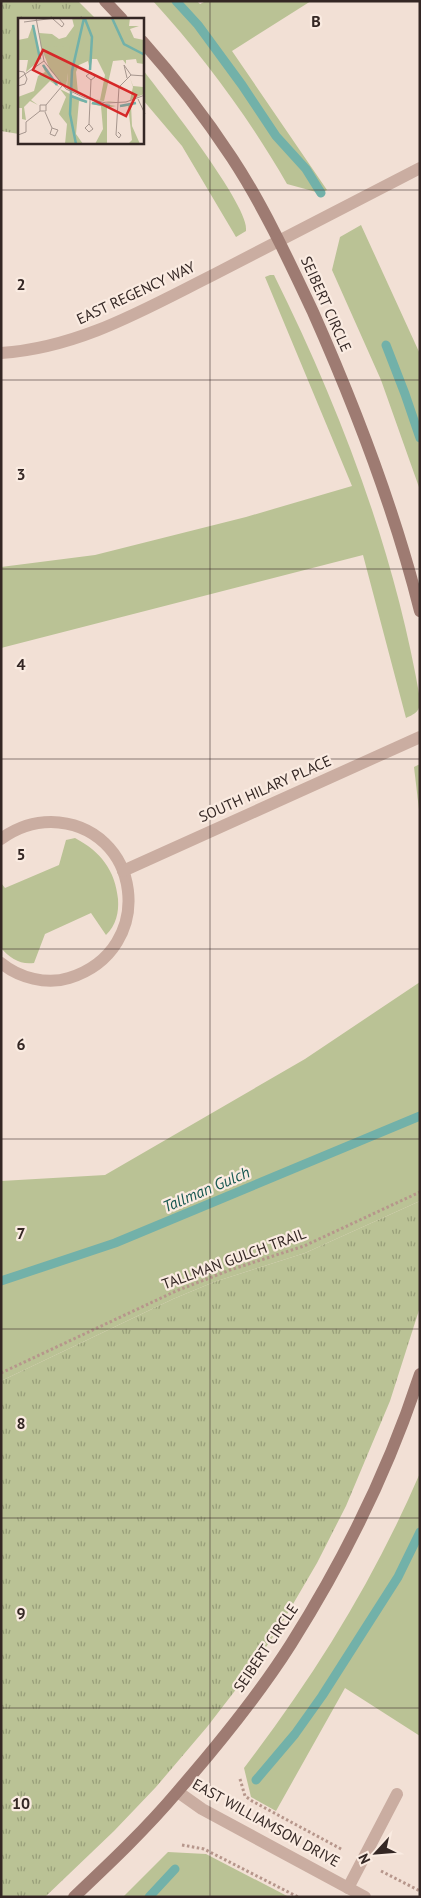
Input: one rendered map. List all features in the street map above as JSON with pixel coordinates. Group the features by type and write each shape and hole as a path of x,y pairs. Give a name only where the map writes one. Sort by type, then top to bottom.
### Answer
{"street":[{"path":"105,1 121,18"},
{"name":"SEIBERT CIRCLE","path":"144,43 186,93 233,159 279,242 320,330 366,438 392,511 420,610"},
{"name":"EAST REGENCY WAY","path":"1,353 59,345 88,335 279,242 420,168"},
{"name":"SOUTH HILARY PLACE","path":"123,871 420,737"},
{"path":"1,839 12,831 35,823 59,822 71,824 92,834 102,842 114,855 128,885 128,916 124,932 116,946 94,968 80,975 50,981 34,979 19,974 1,964"},
{"name":"SEIBERT CIRCLE","path":"74,1897 178,1792 250,1701 290,1645 341,1558 370,1500 420,1374"},
{"name":"EAST WILLIAMSON DRIVE","path":"178,1792 202,1809 365,1897"},
{"path":"348,1888 397,1794"}],"path":[{"name":"TALLMAN GULCH TRAIL","path":"1,1373 176,1291 230,1270 304,1246 420,1192"},
{"path":"240,1779 246,1796 252,1801 420,1892"},
{"path":"182,1845 204,1849 298,1897"}],"green space":[{"path":"1,1 78,1 95,18 18,18 18,134 1,131"},
{"path":"153,1 197,1 200,4 206,1 311,1 232,51 327,190 320,193 287,184 257,135 225,89"},
{"path":"144,71 221,176 244,219 246,231 236,237 182,146 144,101"},
{"path":"361,225 420,354 420,490 381,380 332,270 340,237"},
{"path":"274,275 298,325 343,429 380,535 396,589 420,699 417,711 406,718 363,555 1,648 1,567 95,555 246,517 352,486 265,277"},
{"path":"420,764 420,818 414,767"},
{"path":"75,838 99,856 114,879 118,909 114,923 106,935 91,913 45,934 34,963 24,963 16,960 1,948 1,883 5,888 59,865 66,840"},
{"path":"420,982 420,1201 305,1253 214,1282 173,1299 1,1381 1,1181 105,1175 305,1059"},
{"path":"420,1201 420,1307 390,1401 346,1506 317,1563 279,1628 244,1679 207,1727 156,1787 114,1831 45,1897 1,1897 1,1381 173,1299 214,1282 305,1253"},
{"path":"420,1473 420,1736 345,1688 276,1811 251,1797 244,1768 295,1698 341,1626 383,1551"},
{"path":"168,1852 206,1854 289,1897 123,1897"}],"waterway":[{"path":"176,1 198,25 242,85 276,136 306,169 321,193"},
{"path":"386,345 420,438"},
{"name":"Tallman Gulch","path":"1,1281 115,1243 420,1116"},
{"path":"256,1780 295,1734 322,1696 398,1577 420,1532"},
{"path":"149,1897 175,1869"}]}
